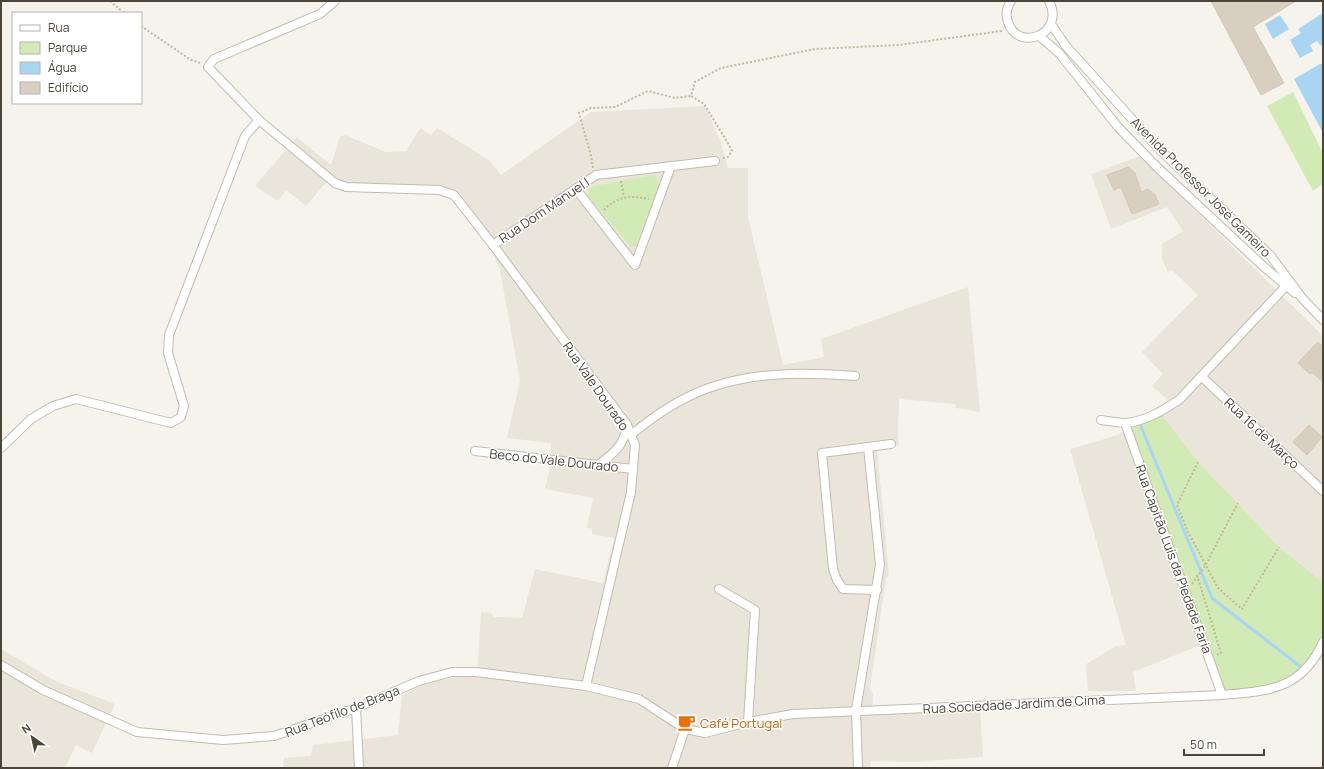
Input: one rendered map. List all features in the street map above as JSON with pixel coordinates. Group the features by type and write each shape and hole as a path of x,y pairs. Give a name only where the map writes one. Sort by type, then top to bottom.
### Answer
{"street":[{"path":"208,67 214,59 320,14 335,1"},
{"path":"1011,1 1006,11 1007,18 1012,29 1019,35 1025,37 1039,36 1051,24 1052,3"},
{"name":"Avenida Professor José Gameiro","path":"1051,24 1066,46 1159,149 1270,256 1302,298 1323,320"},
{"name":"Avenida Professor José Gameiro","path":"1039,36 1059,53 1118,127 1158,168 1286,286 1302,298"},
{"name":"Rua Vale Dourado","path":"208,67 259,120 335,183 346,187 439,190 454,195 627,425 635,445 631,492 586,686"},
{"path":"1,448 31,419 53,406 76,399 171,423 181,417 184,406 168,353 169,335 245,136 259,120"},
{"name":"Rua Dom Manuel I","path":"493,245 594,177 715,161"},
{"path":"576,189 635,265 671,166"},
{"path":"1101,420 1125,423 1160,413 1180,399 1286,286"},
{"path":"631,435 650,419 686,399 718,385 762,376 786,374 809,373 855,376"},
{"name":"Rua 16 de Março","path":"1202,377 1323,490"},
{"name":"Rua Capitão Luís da Piedade Faria","path":"1125,423 1222,695"},
{"path":"598,465 618,449 625,438 627,425"},
{"path":"877,590 843,589 837,580 833,569 822,453 891,444"},
{"path":"858,768 856,710 880,565 868,447"},
{"name":"Beco do Vale Dourado","path":"474,451 633,469"},
{"path":"719,589 755,610 748,722"},
{"name":"Rua Sociedade Jardim de Cima","path":"685,729 705,733 748,722 793,714 856,710 1222,695 1264,691 1293,680 1309,668 1323,642"},
{"name":"Rua Teófilo de Braga","path":"1,665 43,690 138,732 223,740 274,736 356,708 419,680 452,672 476,672 586,686 639,699 685,729"},
{"path":"356,708 359,768"},
{"path":"672,768 685,729"}],"path":[{"path":"110,1 123,12"},
{"path":"142,27 191,60 208,67"},
{"path":"691,96 695,82 721,68 815,49 898,45 959,38 1012,29"},
{"path":"594,177 591,156 579,113 591,108 615,107 648,91 675,98 691,96 704,104 732,151 728,157 715,161"},
{"path":"621,181 624,197"},
{"path":"601,212 613,201 624,197 633,196 654,200"},
{"path":"1198,462 1177,505 1188,532 1218,588 1242,609 1279,547"},
{"path":"1209,659 1221,652 1197,575 1205,566 1238,503"}],"shaded area":[{"path":"705,106 720,140 728,168 748,168 748,217 783,365 824,357 821,339 968,287 980,412 956,408 955,404 899,399 899,445 877,448 889,575 886,578 870,689 873,695 872,711 980,706 983,757 914,762 871,761 870,768 283,768 284,758 311,756 313,745 398,735 402,695 420,686 460,676 477,677 481,612 491,613 494,617 522,618 535,569 603,583 614,538 592,534 592,529 587,527 593,498 545,489 551,463 551,443 507,438 520,381 500,270 486,238 451,193 386,187 346,191 328,180 306,206 286,190 278,201 255,186 297,137 331,165 340,137 345,135 386,152 406,151 420,128 431,135 437,128 489,160 501,175 591,112"},
{"path":"1140,156 1323,336 1323,662 1265,635 1196,647 1133,672 1136,691 1088,691 1086,664 1116,646 1126,645 1070,449 1118,435 1168,400 1152,386 1163,374 1142,352 1198,295 1172,270 1168,272 1162,259 1162,244 1183,231 1167,207 1111,229 1091,174"},
{"path":"1,649 57,682 115,704 92,753 76,745 66,766 55,768 1,768"}],"green space":[{"path":"1293,92 1323,153 1323,184 1313,191 1267,106"},
{"path":"655,175 659,186 636,246 631,247 588,196 589,187"},
{"path":"1160,413 1198,462 1279,547 1323,583 1323,638 1309,668 1293,680 1222,695 1125,423"}],"water":[{"path":"1323,13 1323,43 1321,46 1317,41 1310,45 1313,51 1300,58 1290,40 1301,33 1298,29"},
{"path":"1280,15 1289,29 1273,39 1265,24"},
{"path":"1320,64 1323,64 1323,133 1294,79"}],"building":[{"path":"1211,1 1296,1 1253,27 1284,83 1261,95"},
{"path":"1128,167 1135,173 1141,192 1148,189 1155,195 1159,204 1132,214 1121,187 1114,190 1107,175"},
{"path":"1318,342 1323,347 1323,382 1312,372 1310,374 1298,363"},
{"path":"1309,425 1322,437 1307,455 1293,442"}],"waterway":[{"path":"1139,422 1212,598 1301,667"}],"place":[{"name":"Café Portugal","path":"687,723"}]}
